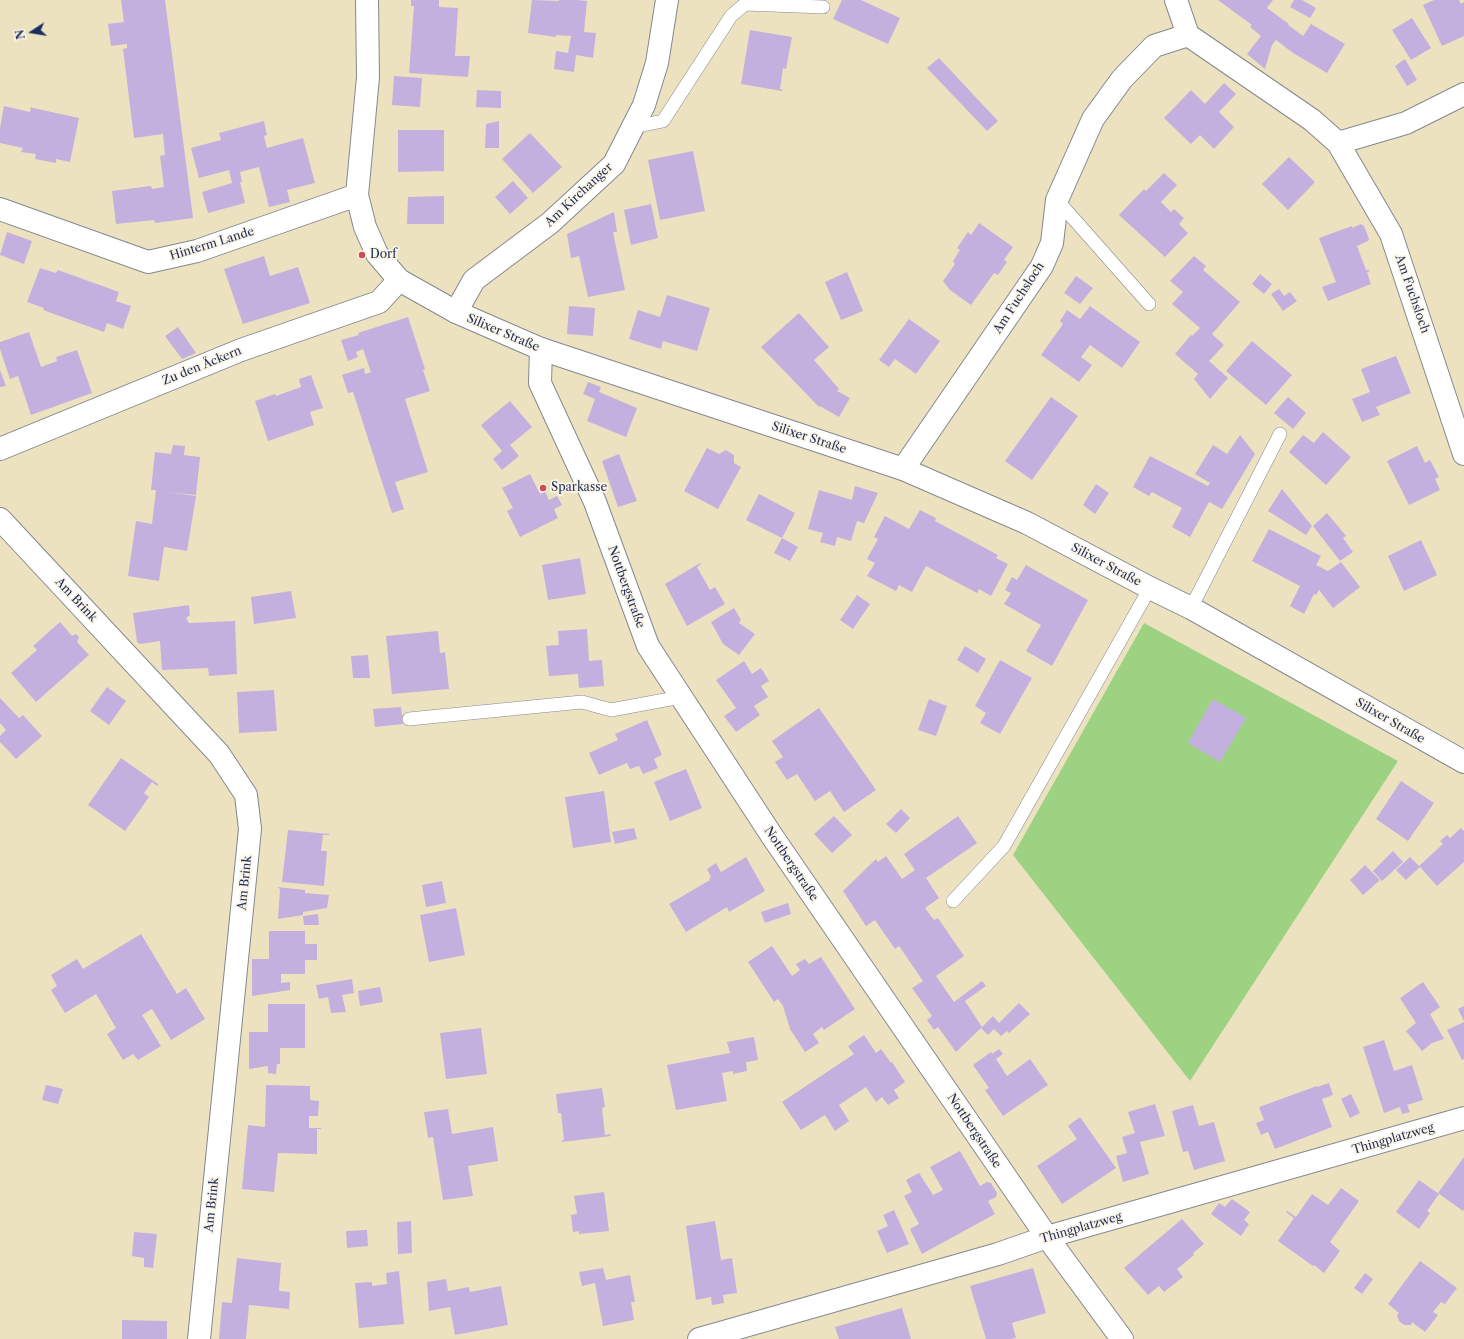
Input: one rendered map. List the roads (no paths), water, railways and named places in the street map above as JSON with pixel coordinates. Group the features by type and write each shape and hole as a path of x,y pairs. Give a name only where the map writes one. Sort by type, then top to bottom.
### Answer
{"street":[{"name":"Silixer Straße","path":"367,0 368,77 357,195 365,227 377,254 399,280 456,312 541,350 903,469 1027,523 1191,608 1464,762"},
{"name":"Am Kirchanger","path":"456,312 474,280 550,223 614,164 644,105 656,63 667,0"},
{"path":"1176,0 1188,35"},
{"name":"Am Fuchsloch","path":"903,469 1042,266 1052,243 1057,200 1093,119 1122,79 1154,46 1188,35 1312,120 1338,144 1391,234 1464,454"},
{"path":"1338,144 1406,123 1464,94"},
{"name":"Hinterm Lande","path":"0,209 148,262 197,251 357,195"},
{"name":"Zu den Äckern","path":"0,449 241,350 379,302 399,280"},
{"name":"Nottbergstraße","path":"541,350 540,382 594,502 648,646 772,836 1047,1238 1122,1339"},
{"name":"Am Brink","path":"0,519 220,754 246,795 250,829 199,1339"},
{"name":"Thingplatzweg","path":"699,1339 998,1254 1047,1238 1464,1118"}],"lane":[{"path":"633,127 663,121 731,16 745,4 823,7"},
{"path":"1057,200 1149,304"},
{"path":"1191,608 1280,434"},
{"path":"954,901 1004,846 1150,588"},
{"path":"410,719 582,702 611,710 681,697"}],"place":[{"name":"Dorf","path":"362,255"},
{"name":"Sparkasse","path":"543,488"}]}
